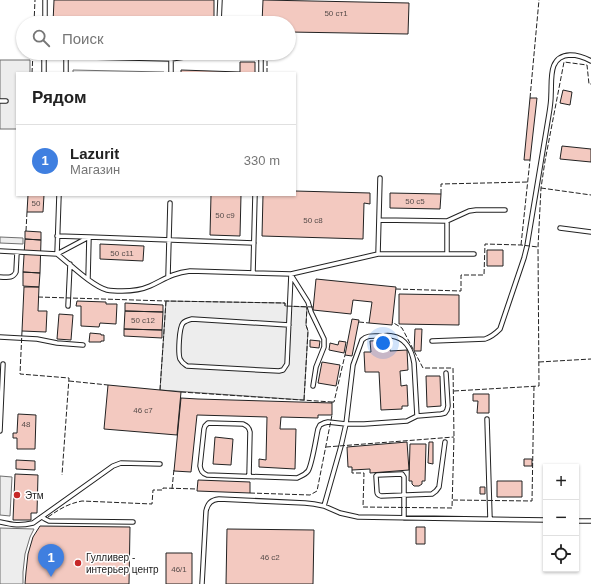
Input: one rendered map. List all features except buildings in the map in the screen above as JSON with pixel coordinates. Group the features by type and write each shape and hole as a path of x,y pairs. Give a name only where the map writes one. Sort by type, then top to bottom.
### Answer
{"lane":[{"path":"45,0 45,16"},
{"path":"219,16 220,0"},
{"path":"432,341 485,339 490,338 500,329 526,251 549,114 554,66 557,60 566,56 581,56 591,60"},
{"path":"44,60 44,72"},
{"path":"66,60 66,72"},
{"path":"171,60 171,72"},
{"path":"261,60 261,72"},
{"path":"0,101 6,101"},
{"path":"378,254 380,178"},
{"path":"57,254 59,196"},
{"path":"253,273 255,196"},
{"path":"168,276 170,203"},
{"path":"379,220 447,221 469,211 505,210"},
{"path":"447,221 447,254"},
{"path":"560,228 591,232"},
{"path":"57,236 254,243"},
{"path":"0,251 57,254 89,237"},
{"path":"88,279 89,237"},
{"path":"0,277 12,277 15,275 18,252"},
{"path":"57,254 100,287 107,290 128,291 142,289 168,276 180,272 291,274 378,254 474,254"},
{"path":"68,306 70,264"},
{"path":"289,324 192,319 182,324 180,328 179,355 183,364 187,366 283,370 287,364 289,324 291,274"},
{"path":"291,274 308,302 311,312 324,339 324,347 316,367 313,386"},
{"path":"324,506 346,424 353,366 362,340 368,336 397,337 404,341 410,349 413,355 414,363 417,416"},
{"path":"0,337 37,339 57,343 83,345"},
{"path":"0,431 3,364"},
{"path":"249,476 250,432 247,425 208,423 205,426 203,436 200,466 203,473 207,475 297,478 303,476 311,465 318,429 320,425 324,423 364,424 407,421 417,416 445,413 448,406 446,373"},
{"path":"487,419 490,519"},
{"path":"404,518 404,495 404,477 402,474 376,476 377,494 379,495 404,495 432,494 439,487 445,442"},
{"path":"0,522 22,526 33,523 113,466 121,463 160,464"},
{"path":"202,584 206,511 210,502 219,499 305,503 324,506 340,513 358,517 543,520"},
{"path":"42,517 49,521 133,522"},
{"path":"579,521 591,521"}],"shaded area":[{"path":"0,60 30,60 30,72 16,72 16,129 0,129"},
{"path":"73,70 164,72 73,72"},
{"path":"0,237 23,238 23,244 0,243"},
{"path":"166,301 285,303 285,306 307,307 306,325 308,331 304,400 160,390"},
{"path":"0,476 12,477 10,516 0,515"},
{"path":"0,528 34,529 25,554 23,584 0,584"}],"fence":[{"path":"34,16 35,0"},
{"path":"530,98 539,0"},
{"path":"32,72 33,60"},
{"path":"267,60 267,72"},
{"path":"454,391 539,386 538,247 541,188 564,62 587,65 589,84 591,84"},
{"path":"521,245 530,160"},
{"path":"441,194 441,184 528,182"},
{"path":"541,188 591,195"},
{"path":"26,231 27,212"},
{"path":"396,289 461,291 461,275 484,275 485,244 538,247"},
{"path":"38,297 285,303 285,306 313,307"},
{"path":"160,390 166,301"},
{"path":"304,400 308,331 306,325 307,307"},
{"path":"359,322 369,323"},
{"path":"352,470 352,473 364,473 363,507 452,508 454,437 453,368 423,368 402,328 392,322"},
{"path":"22,331 20,374 69,378 62,475"},
{"path":"332,403 334,402 345,355"},
{"path":"539,362 591,359"},
{"path":"69,381 108,385"},
{"path":"453,500 532,501 534,386"},
{"path":"181,392 332,402"},
{"path":"250,493 310,495 317,491 332,415"},
{"path":"326,447 454,437"},
{"path":"172,489 174,469"},
{"path":"48,517 64,507 82,501 152,504 153,490 163,490 163,488 197,489"}],"place":[{"name":"Этм","path":"17,495"},
{"name":"Гулливер - интерьер центр","path":"78,563"},
{"name":"Lazurit","path":"51,577"}]}
